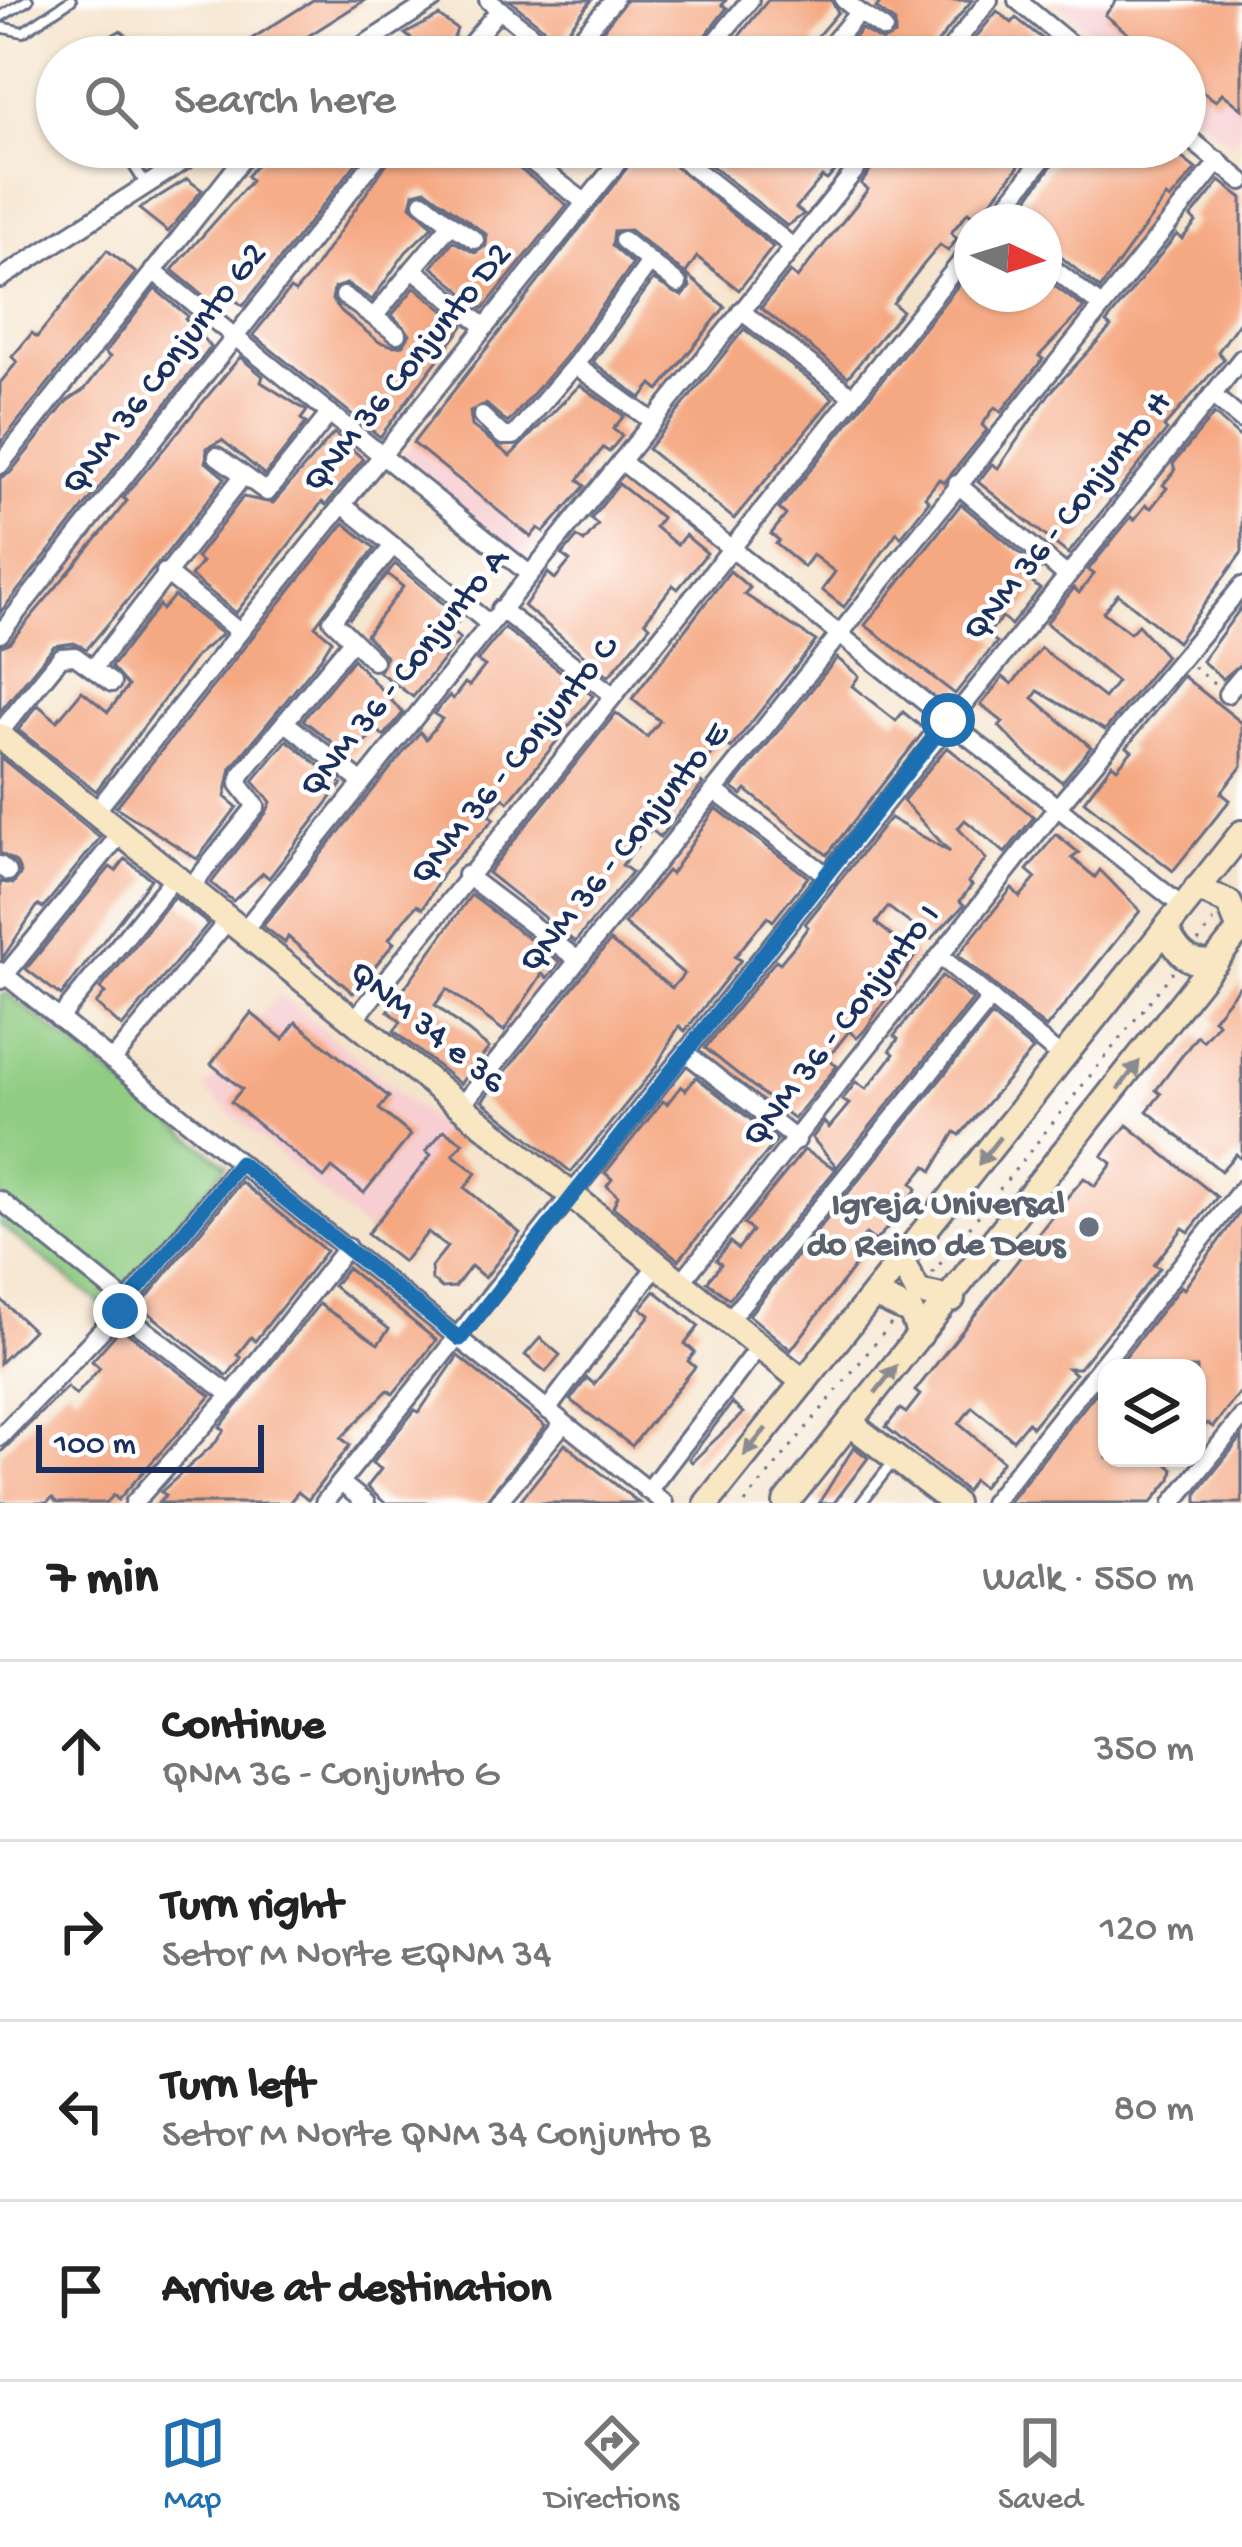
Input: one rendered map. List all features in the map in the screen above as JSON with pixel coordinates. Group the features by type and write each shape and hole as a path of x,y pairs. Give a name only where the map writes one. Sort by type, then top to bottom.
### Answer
{"main road":[{"name":"QNM 34 e 36","path":"0,734 804,1382"},
{"path":"707,1503 1242,833"},
{"path":"786,1503 1233,944 1229,903 1190,897"},
{"path":"1166,928 1185,957 1233,944"},
{"path":"902,1262 920,1336"},
{"path":"874,1295 952,1299"},
{"path":"851,1424 954,1503"}],"street":[{"path":"377,36 433,0"},
{"path":"581,36 614,0"},
{"path":"721,36 750,0"},
{"path":"960,36 988,0"},
{"path":"1017,0 1060,36"},
{"path":"474,36 494,5 535,36"},
{"path":"834,36 852,6 884,29"},
{"path":"1206,151 1242,181"},
{"name":"QNM 36 - Conjunto E","path":"462,1105 1219,161"},
{"path":"0,278 173,168"},
{"path":"0,465 235,168"},
{"name":"QNM 36 Conjunto G2","path":"0,634 368,168"},
{"path":"540,168 586,202"},
{"name":"QNM 36 Conjunto D2","path":"96,811 613,168"},
{"path":"693,168 793,247"},
{"name":"QNM 36 - Conjunto A","path":"112,1061 362,782 857,168"},
{"path":"1008,204 1036,168"},
{"path":"423,202 475,240"},
{"path":"374,317 451,224"},
{"path":"623,240 678,284"},
{"path":"482,416 503,436 514,436 575,365 650,262"},
{"path":"413,269 485,326"},
{"name":"QNM 36 - Conjunto C","path":"355,1019 954,271"},
{"path":"153,272 528,573"},
{"path":"1062,275 1101,306"},
{"path":"344,296 397,334"},
{"path":"741,311 853,397"},
{"name":"QNM 36 - Conjunto H","path":"324,1503 576,1195 948,720 1242,358"},
{"path":"575,365 652,422"},
{"path":"1212,395 1242,420"},
{"name":"QNM 36 Conjunto D2","path":"217,456 264,492 272,490 330,413"},
{"path":"621,461 1056,809 1190,897"},
{"name":"QNM 36 Conjunto D2","path":"93,669 242,476"},
{"path":"957,484 1066,574"},
{"path":"343,505 393,546 613,695"},
{"path":"374,662 334,626 334,616 393,546"},
{"path":"165,572 237,630"},
{"name":"QNM 36 - Conjunto I","path":"680,1284 1056,809 1242,586"},
{"path":"59,1019 256,806 239,780 350,643"},
{"path":"0,734 61,657 75,656 112,683"},
{"path":"1227,694 1242,676"},
{"path":"286,723 362,782"},
{"path":"716,792 828,876"},
{"path":"122,832 2,976 664,1503"},
{"path":"466,875 578,961"},
{"path":"941,957 1061,1057"},
{"path":"728,1322 991,998"},
{"path":"686,1053 797,1140"},
{"path":"0,1437 240,1163"},
{"path":"1117,1359 1242,1189"},
{"path":"0,1200 230,1395"},
{"path":"134,1503 230,1395 346,1247"},
{"path":"547,1411 657,1265"},
{"path":"648,1491 759,1346"},
{"path":"992,1503 1098,1384"},
{"path":"1206,1453 1242,1417"},
{"path":"497,1503 563,1424"},
{"path":"1173,1503 1194,1467"},
{"path":"341,1483 366,1503"}],"lane":[{"path":"0,17 28,0"},
{"path":"0,27 23,32 71,0"},
{"path":"135,168 146,185"},
{"path":"861,1503 895,1459"}],"path":[{"path":"1182,659 1227,694"},
{"path":"745,1503 1229,903"},
{"path":"759,1437 808,1476"}],"shaded area":[{"path":"1054,0 1242,0 1242,130 1231,143 1206,123 1206,36 1098,36"},
{"path":"443,406 564,506 523,557 402,457"},
{"path":"278,993 450,1135 367,1232 204,1090"}],"green space":[{"path":"7,993 227,1165 107,1309 0,1225 0,996"}],"building":[{"path":"313,0 365,0 308,36 256,36"},
{"path":"509,0 592,0 563,36 553,36"},
{"path":"626,0 726,0 722,5 727,8 705,36 598,36"},
{"path":"768,0 831,0 838,12 818,36 739,36"},
{"path":"882,0 972,0 943,36 893,36 895,22 876,8"},
{"path":"1117,0 1242,0 1242,109 1222,93 1216,101 1206,94 1206,36 1131,36 1105,15"},
{"path":"997,11 1012,23 1016,18 1039,36 977,36"},
{"path":"439,16 457,29 454,36 405,34"},
{"path":"253,168 352,168 243,306 230,296 220,309 172,270 251,181 247,176"},
{"path":"384,168 518,168 567,205 483,309 432,267 453,241 475,253 486,246 487,235 426,190 414,193 411,206 433,226 406,252 372,300 347,284 334,288 332,300 342,312 379,342 403,345 410,334 392,315 415,287 463,326 380,437 253,335 290,289 295,292"},
{"path":"627,168 677,168 773,247 739,290 697,257 685,274 630,230 614,231 612,246 633,264 565,357 508,423 486,404 470,412 472,426 510,456 580,385 624,416 613,429 622,436 609,452 603,448 578,480 585,486 544,532 538,528 531,537 413,443"},
{"path":"714,168 838,168 827,180 822,177 796,208 804,214 787,226"},
{"path":"872,168 1017,168 989,204 954,204 954,243 948,251 940,245 893,303 902,311 848,377 761,308 790,272 797,278 868,189 861,184"},
{"path":"1050,168 1196,169 1170,200 1166,197 1100,289 1062,258 1062,204 1026,201"},
{"path":"187,179 202,190 168,232 139,209"},
{"path":"1220,181 1242,198 1242,318 1218,352 1224,359 1164,427 1167,430 1068,554 978,482 992,464 998,468 1049,394 1111,327 1106,323 1177,234 1182,239 1196,222 1191,217"},
{"path":"107,250 136,273 0,444 0,383 17,362 12,357 32,333 37,337"},
{"path":"686,274 725,307 659,390 652,384 641,398 593,362 653,280 682,296 690,287"},
{"path":"155,289 188,316 185,319 211,347 0,613 0,478 10,473 67,401 85,389 110,357 105,353"},
{"path":"954,290 954,312 1062,312 1062,292 1084,308 1039,356 1043,359 1001,412 995,407 982,425 987,430 944,483 939,479 925,497 929,501 901,537 897,532 844,607 822,590 835,572 813,555 804,567 776,544 779,540 771,534 786,515 779,509"},
{"path":"744,329 833,398 734,519 648,449"},
{"path":"240,357 263,376 261,382 307,411 301,419 306,423 265,475 222,440 207,448 206,462 225,478 167,553 87,649 74,643 54,646 0,712 0,647 10,642 104,530 127,501 123,498"},
{"path":"1214,414 1242,439 1242,552 1177,642 1118,594 1103,612 1130,633 1138,625 1166,656 1105,730 1038,691 1033,698 1091,747 1062,782 1027,755 999,726 1003,722 981,705 1003,677 1012,684 1041,648 1104,698 1117,682 1046,623 1074,588 1079,593 1094,574 1088,570 1131,517 1134,520 1146,505 1151,508 1167,488 1163,485 1175,470 1173,464"},
{"path":"334,433 363,459 326,505 322,502 236,613 191,576 202,562 196,558 243,497 273,503"},
{"path":"619,484 662,518 655,527 677,545 685,535 707,553 678,589 673,585 645,621 650,626 609,676 524,606 548,573 555,579 570,561 562,555 577,537 584,542 598,525 591,519"},
{"path":"961,504 1040,570 1030,581 1040,589 1011,625 1002,617 987,635 997,642 955,694 865,625"},
{"path":"344,523 375,548 315,626 332,640 321,658 231,768 225,797 237,807 197,859 116,807"},
{"path":"395,564 461,618 451,631 460,639 413,697 379,672 386,656 366,635 403,587 388,574 349,619"},
{"path":"730,571 750,588 744,594 816,641 731,748 723,740 693,776 703,784 660,837 651,829 638,845 622,865 632,872 575,942 488,873 616,713 647,737 660,721 632,699"},
{"path":"174,596 222,634 197,655 96,791 18,730 38,705 57,721 82,691 108,712 128,686 111,667 159,605 162,610"},
{"path":"1242,606 1242,663 1223,679 1202,661"},
{"path":"504,628 593,696 508,802 503,797 489,815 494,819 446,869 423,908 417,905 403,921 389,939 394,943 353,993 288,937 285,943 263,926 420,732 426,739 442,719 434,714 449,696 453,699 465,683 469,686 485,666 477,661"},
{"path":"837,658 859,676 852,686 896,721 903,712 925,730 827,855 746,790 742,795 732,788"},
{"path":"353,659 403,713 384,736 377,730 350,756 303,720"},
{"path":"1183,676 1242,723 1242,766 1221,793 1230,800 1173,871 1084,801 1112,764 1117,768 1132,751 1127,747"},
{"path":"287,740 342,784 269,878 263,873 233,901 211,883 266,813 271,802 253,781"},
{"path":"947,747 1034,817 1005,853 965,820 958,828 986,859 968,882 972,885 960,901 964,905 931,939 888,907 876,923 916,955 865,1030 857,1038 849,1031 827,1059 837,1066 794,1119 705,1048 776,960 780,963 795,945 808,927 805,924 890,818 950,852 903,801"},
{"path":"0,757 100,838 43,908 38,905 2,959 0,882 13,884 21,873 16,862 0,853"},
{"path":"716,808 808,877 773,921 768,917 757,929 735,957 741,960 685,1031 679,1026 656,1067 571,1172 482,1101 610,941 672,988 684,974 624,924 667,871 671,874"},
{"path":"1056,834 1079,853 1072,858 1095,877 1100,870 1140,911 1046,1028 958,955 1012,888 1020,897 1036,878 1027,870"},
{"path":"125,859 151,879 61,996 26,969 110,867 116,871"},
{"path":"471,895 560,962 547,978 542,974 504,1031 447,989 435,1005 489,1048 460,1084 394,1031 401,1022 388,1011"},
{"path":"174,897 208,924 122,1027 96,1004 105,993 100,989"},
{"path":"942,976 973,1000 837,1167 812,1138 824,1122 829,1128 849,1104 842,1100 856,1082 866,1089 884,1067 894,1054 890,1050 898,1039 894,1036"},
{"path":"1242,983 1242,1160 1236,1154 1221,1171 1147,1111 1161,1094 1156,1090 1197,1036 1203,1041 1218,1023 1213,1019"},
{"path":"251,1013 283,1039 296,1022 389,1097 379,1109 411,1135 364,1193 332,1168 324,1178 231,1102 242,1089 211,1064"},
{"path":"992,1016 1033,1050 960,1135 955,1132 932,1171 926,1166 912,1183 917,1189 890,1225 875,1241 866,1234 852,1252 860,1259 791,1350 749,1315"},
{"path":"696,1077 777,1140 679,1260 613,1207 618,1196 607,1186 612,1179 605,1173 663,1101 667,1104 681,1086 686,1090"},
{"path":"1127,1125 1217,1197 1189,1232 1183,1228 1154,1265 1160,1268 1079,1368 1068,1368 1075,1374 1032,1427 1028,1422 1013,1440 972,1407 959,1424 1003,1461 982,1487 973,1480 966,1491 886,1427 900,1409 906,1413 920,1395 915,1391 1069,1195 1084,1178 1095,1186 1112,1163 1102,1156"},
{"path":"444,1130 463,1143 453,1155 476,1173 465,1188 520,1233 485,1278 471,1266 455,1287 442,1288 432,1280 431,1267 447,1247 428,1232 403,1262 367,1234 431,1155 426,1151"},
{"path":"804,1150 836,1169 729,1299 707,1282 721,1264 716,1260 730,1242 738,1249 752,1231 744,1224"},
{"path":"241,1182 326,1251 255,1341 251,1337 227,1376 140,1306"},
{"path":"1242,1209 1242,1390 1213,1427 1206,1424 1206,1359 1123,1359 1181,1286 1184,1289"},
{"path":"347,1268 436,1340 420,1361 393,1394 388,1390 341,1438 350,1445 308,1500 298,1492 289,1503 158,1503 166,1495 161,1492 216,1442 224,1430 220,1427 319,1304 378,1344 389,1329 333,1286"},
{"path":"655,1291 699,1326 685,1344 695,1352 688,1361 695,1367 632,1446 570,1400 587,1378 594,1384 650,1315 641,1308"},
{"path":"0,1299 33,1330 0,1363"},
{"path":"121,1328 211,1396 118,1500 114,1495 106,1503 57,1503 52,1498 47,1503 0,1503 0,1453 67,1387 76,1395 100,1368 92,1361"},
{"path":"540,1338 560,1355 546,1372 525,1355"},
{"path":"458,1356 545,1426 484,1503 385,1503 367,1487 381,1469 372,1463 415,1410 419,1412"},
{"path":"1095,1394 1098,1467 1173,1469 1171,1479 1151,1503 1008,1503"},
{"path":"732,1403 743,1413 692,1462 689,1459"},
{"path":"1242,1437 1242,1503 1197,1503 1197,1493"},
{"path":"565,1444 610,1480 639,1503 518,1503"},
{"path":"854,1447 868,1458 834,1503 819,1503"}],"place":[{"name":"Igreja Universal do Reino de Deus","path":"1089,1227"}],"route":[{"path":"120,1311 240,1163 460,1339 948,720"}]}
